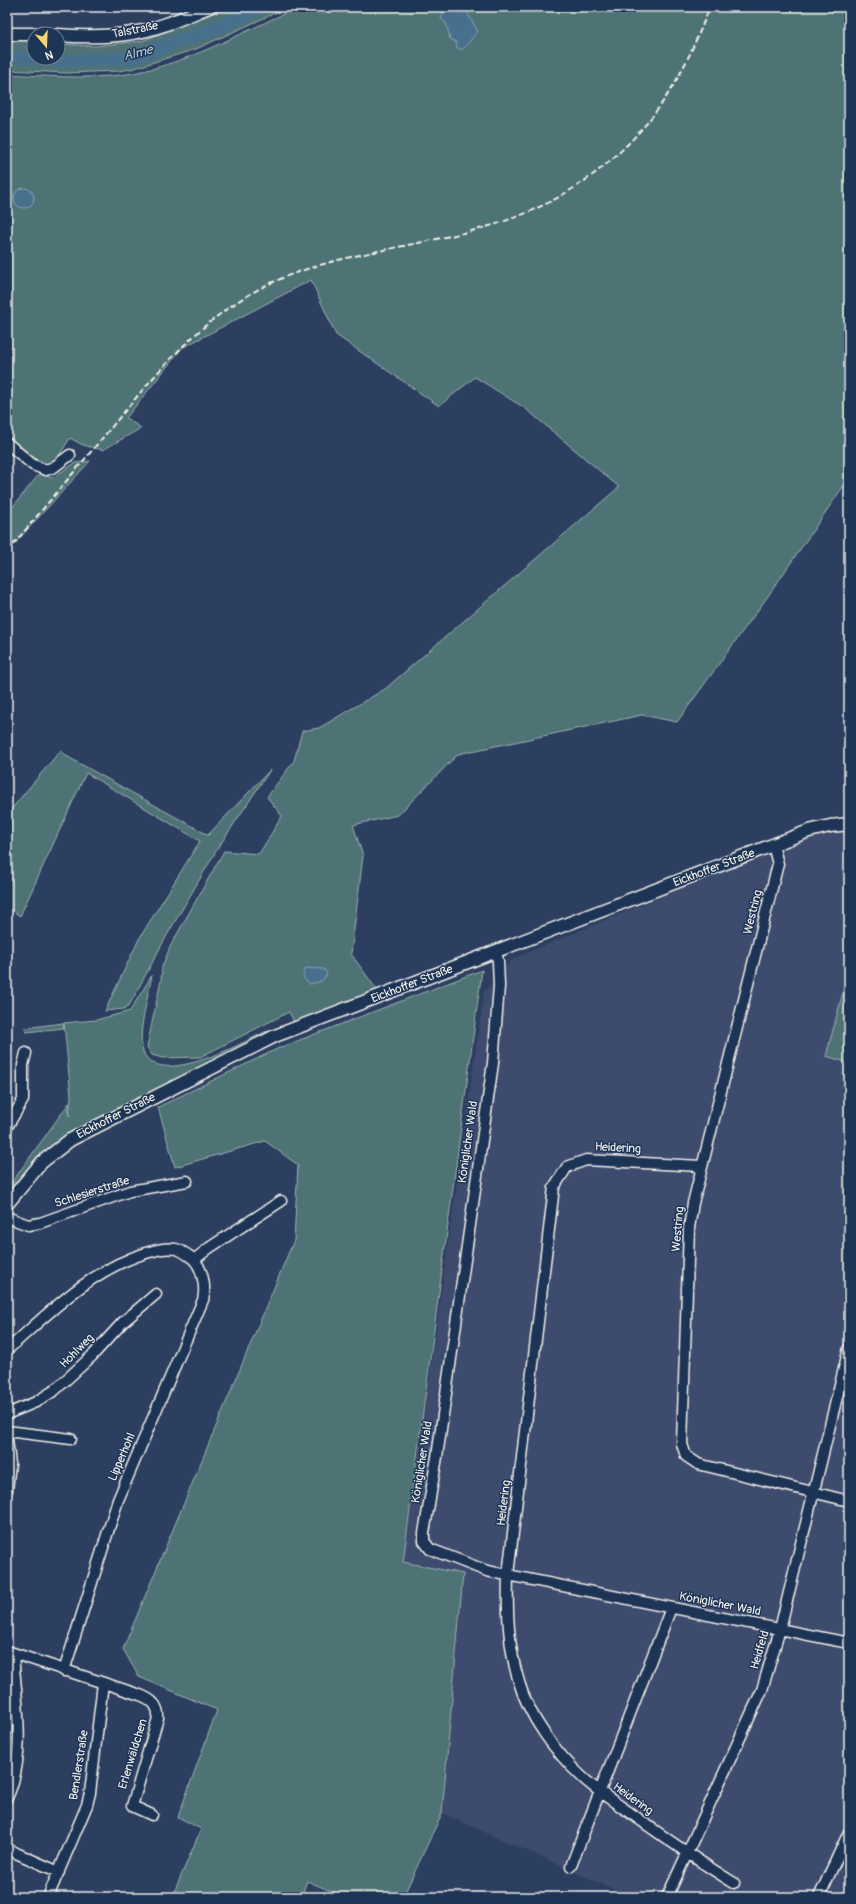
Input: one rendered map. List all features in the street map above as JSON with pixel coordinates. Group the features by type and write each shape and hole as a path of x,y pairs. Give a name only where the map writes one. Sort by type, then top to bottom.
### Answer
{"main road":[{"name":"Talstraße","path":"66,35 105,36 134,33 168,23 209,7"},
{"path":"7,34 26,34"},
{"name":"Eickhoffer Straße","path":"7,1204 42,1162 70,1140 275,1036 818,828 849,824"}],"street":[{"path":"7,443 33,465 46,470 54,467 70,455"},
{"name":"Westring","path":"773,846 778,864 701,1166 689,1228 682,1434 683,1451 686,1456 698,1464 849,1501"},
{"name":"Königlicher Wald","path":"496,951 499,986 493,1063 424,1537 426,1545 430,1549 488,1571 671,1608 780,1628 849,1643"},
{"path":"7,1127 23,1100 23,1065 26,1053"},
{"name":"Heidering","path":"701,1166 586,1160 567,1167 554,1187 508,1574 507,1602 510,1649 519,1684 535,1716 555,1748 583,1778 600,1791 687,1854 734,1883"},
{"name":"Schlesierstraße","path":"7,1216 28,1225 40,1223 130,1191 187,1181"},
{"path":"7,1350 66,1298 101,1273 136,1256 156,1250 176,1249 194,1260 208,1248 281,1201"},
{"name":"Lipperhohl","path":"64,1670 118,1500 206,1291 194,1260"},
{"name":"Hohlweg","path":"7,1414 36,1402 55,1390 92,1356 123,1322 156,1294"},
{"name":"Heidfeld","path":"667,1897 762,1690 780,1628 849,1348"},
{"path":"7,1432 71,1439"},
{"path":"7,1439 10,1464 7,1490"},
{"path":"571,1866 671,1608"},
{"path":"7,1798 14,1783 19,1753 10,1653 103,1684"},
{"name":"Erlenwäldchen","path":"103,1684 140,1695 154,1703 158,1714 132,1806 152,1816"},
{"name":"Bendlerstraße","path":"50,1892 87,1805 90,1793 103,1684"},
{"path":"819,1897 849,1832"},
{"path":"7,1850 59,1872"}],"shaded area":[{"path":"451,7 464,7 478,32 467,46 461,50 457,48 456,42 450,39 446,23 441,19 444,10"},
{"path":"24,188 31,191 34,198 31,205 24,208 17,205 14,198 17,191"},
{"path":"829,830 849,832 849,1897 631,1897 442,1813 463,1575 403,1562 484,992 513,959 736,865"},
{"path":"306,968 324,969 327,974 322,981 310,984 304,979 303,974"}],"green space":[{"path":"228,7 288,7 196,49 135,68 119,71 66,73 7,70 7,40 26,41 26,66 66,66 66,44 96,46 142,41"},
{"path":"299,7 849,7 849,478 768,596 677,722 642,715 458,754 398,815 353,825 363,856 351,954 377,990 295,1024 289,1012 200,1057 162,1058 152,1055 147,1047 161,980 162,967 171,945 224,851 259,854 282,816 267,797 294,761 302,731 319,728 385,689 619,487 526,409 475,377 439,406 336,335 311,280 182,348 126,418 141,428 103,450 83,445 70,438 54,464 45,466 7,437 7,74 92,77 120,75 144,71 189,57","holes":["32,193 34,198 31,204 25,207 19,206 15,201 15,194"]},
{"path":"90,461 7,552 7,514 40,473 52,478 75,463"},
{"path":"61,750 68,757 208,835 270,770 216,851 166,937 130,1004 124,1009 105,1011 139,939 200,841 86,773 20,916 7,907 7,814"},
{"path":"482,970 403,1562 463,1574 442,1813 403,1897 345,1897 307,1881 301,1897 172,1897 201,1829 178,1817 217,1710 139,1677 123,1649 294,1240 298,1165 265,1141 175,1167 158,1107 279,1048"},
{"path":"849,970 849,1063 826,1056"},
{"path":"152,975 141,1032 142,1048 150,1061 163,1066 180,1065 200,1060 239,1045 267,1031 262,1039 66,1138 7,1196 7,1189 69,1103 69,1116 71,1096 64,1023 96,1020 130,1011"},
{"path":"63,1023 64,1028 26,1032 25,1028"}],"waterway":[{"name":"Alme","path":"7,57 69,61 131,58 219,27 262,7"}],"railway":[{"path":"7,552 147,384 199,331 218,315 239,301 279,279 298,272 358,255 490,226 513,218 563,195 586,180 627,145 646,124 662,102 677,79 695,43 710,7"}]}
